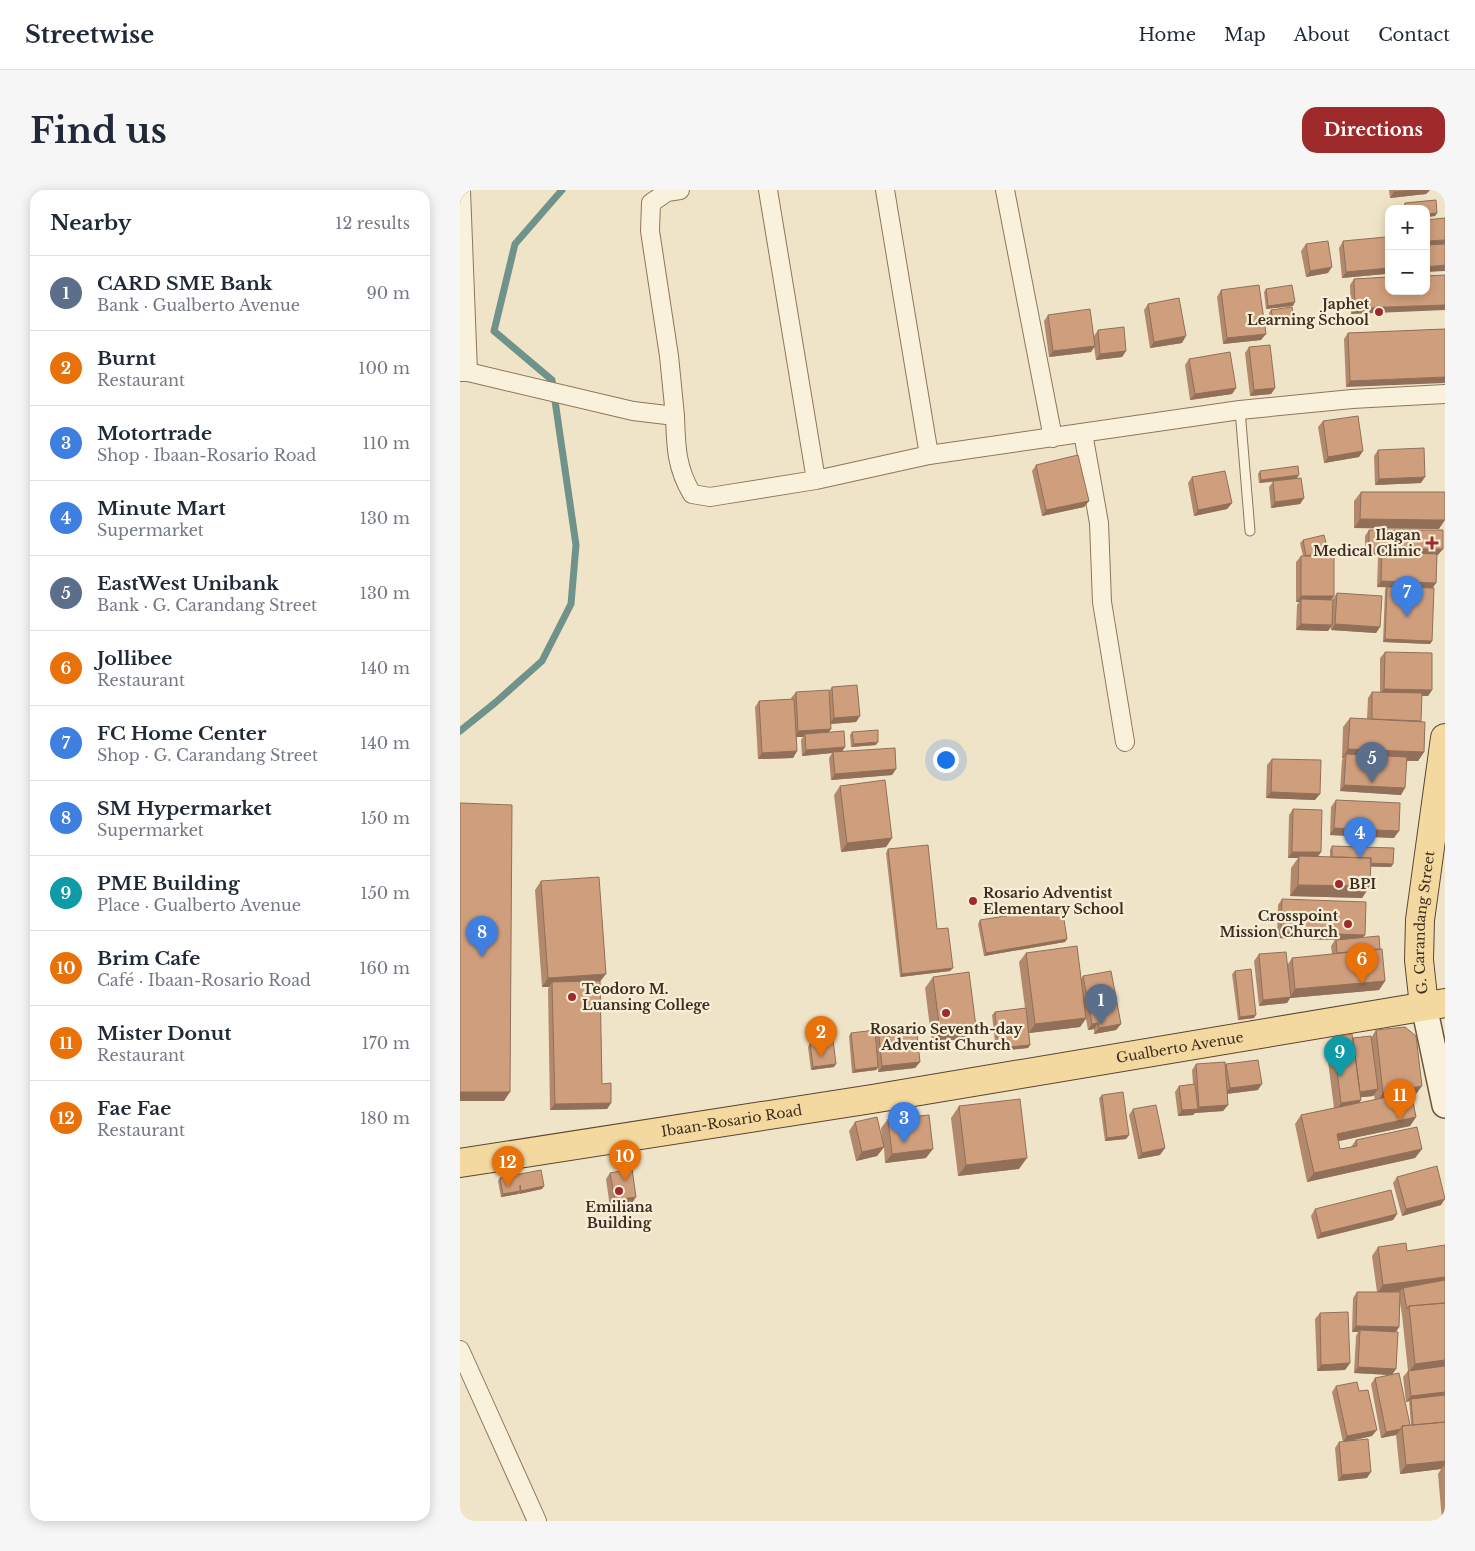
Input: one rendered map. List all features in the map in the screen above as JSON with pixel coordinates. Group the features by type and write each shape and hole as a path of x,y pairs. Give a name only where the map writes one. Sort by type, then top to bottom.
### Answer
{"main road":[{"name":"G. Carandang Street","path":"1445,738 1420,920 1419,960 1434,1004 1445,1105"},
{"name":"Gualberto Avenue","path":"915,1091 1434,1004"},
{"name":"Ibaan-Rosario Road","path":"460,1163 915,1091"}],"street":[{"path":"461,190 464,372 633,411 675,416"},
{"path":"680,190 666,192 651,203 650,231 669,356 675,416 676,455 683,479 692,494 710,497 816,480 929,456 1240,410 1352,399 1445,394"},
{"path":"768,190 816,480"},
{"path":"885,190 929,456"},
{"path":"1005,190 1053,438"},
{"path":"1083,433 1099,523 1102,602 1125,742"},
{"path":"460,1350 537,1521"}],"lane":[{"path":"1240,410 1250,531"}],"building":[{"path":"1394,190 1415,190 1394,192"},
{"path":"1436,200 1437,213 1430,214 1430,205 1405,205 1405,203"},
{"path":"1445,218 1445,240 1430,241 1430,220"},
{"path":"1385,237 1385,268 1346,272 1343,241"},
{"path":"1328,241 1332,267 1310,271 1306,244"},
{"path":"1445,244 1445,265 1430,267 1430,245"},
{"path":"1445,275 1445,305 1355,308 1354,279 1385,277 1385,295 1430,295 1430,276"},
{"path":"1259,285 1266,334 1227,338 1221,290"},
{"path":"1292,285 1295,302 1268,306 1266,289"},
{"path":"1179,298 1186,336 1154,342 1148,304"},
{"path":"1292,307 1293,316 1273,319 1271,310"},
{"path":"1090,309 1095,346 1053,351 1048,315"},
{"path":"1124,327 1126,351 1100,354 1098,330"},
{"path":"1445,329 1445,377 1350,381 1348,333"},
{"path":"1270,345 1275,388 1254,390 1249,347"},
{"path":"1230,352 1236,388 1195,394 1189,359"},
{"path":"1358,416 1363,451 1328,457 1323,421"},
{"path":"1424,448 1425,477 1379,479 1378,450"},
{"path":"1078,455 1089,501 1046,510 1036,465"},
{"path":"1298,466 1299,475 1261,480 1260,471"},
{"path":"1225,471 1232,503 1198,510 1192,477"},
{"path":"1301,478 1304,498 1275,502 1273,481"},
{"path":"1361,492 1445,492 1445,520 1360,519"},
{"path":"1369,530 1443,530 1443,549 1369,549"},
{"path":"1324,535 1328,551 1306,556 1303,540"},
{"path":"1382,552 1437,554 1436,583 1381,581"},
{"path":"1301,556 1334,556 1334,596 1301,596"},
{"path":"1387,587 1434,588 1432,641 1385,639"},
{"path":"1337,593 1382,596 1380,627 1335,624"},
{"path":"1301,599 1333,600 1332,625 1301,624"},
{"path":"1385,652 1432,653 1432,690 1384,689"},
{"path":"857,685 860,716 834,718 832,687"},
{"path":"829,690 831,729 798,731 796,692"},
{"path":"1372,692 1422,693 1421,721 1372,719"},
{"path":"794,699 797,751 762,753 759,701"},
{"path":"1350,718 1425,722 1424,752 1348,749"},
{"path":"878,730 878,742 854,744 852,732"},
{"path":"844,731 845,747 806,750 805,734"},
{"path":"895,748 896,769 835,774 833,752"},
{"path":"1346,754 1407,757 1405,788 1344,785"},
{"path":"1272,759 1321,760 1320,794 1271,792"},
{"path":"885,780 892,838 847,843 840,786"},
{"path":"1336,800 1400,803 1399,831 1334,828"},
{"path":"460,803 512,805 510,1092 460,1092"},
{"path":"1293,809 1322,810 1321,852 1292,852"},
{"path":"928,845 937,929 948,928 953,968 902,974 888,849"},
{"path":"1332,846 1394,848 1393,864 1370,863 1371,858 1332,857"},
{"path":"1299,856 1371,858 1370,886 1298,885"},
{"path":"599,877 606,974 548,978 541,881"},
{"path":"1282,899 1366,902 1365,935 1281,932"},
{"path":"1062,907 1067,939 986,953 980,920"},
{"path":"1379,936 1380,949 1337,953 1336,940"},
{"path":"1077,946 1086,1018 1035,1024 1026,953"},
{"path":"1382,949 1385,981 1295,989 1292,958"},
{"path":"1286,952 1291,997 1263,1000 1259,954"},
{"path":"1251,969 1256,1015 1240,1017 1235,971"},
{"path":"1111,971 1121,1024 1099,1028 1098,1023 1092,1024 1083,976"},
{"path":"969,972 976,1027 940,1031 933,977"},
{"path":"600,981 602,1084 611,1083 611,1103 555,1104 552,982"},
{"path":"1026,1008 1030,1045 998,1048 995,1012"},
{"path":"916,1024 920,1062 882,1066 878,1028"},
{"path":"1405,1027 1416,1036 1422,1086 1383,1093 1376,1030"},
{"path":"875,1030 878,1067 855,1070 851,1033"},
{"path":"1352,1034 1361,1100 1341,1103 1333,1037"},
{"path":"1371,1036 1378,1089 1360,1092 1353,1038"},
{"path":"833,1040 836,1064 813,1067 810,1043"},
{"path":"1258,1060 1262,1084 1230,1088 1226,1064"},
{"path":"1225,1062 1228,1105 1199,1107 1196,1064"},
{"path":"1195,1084 1198,1109 1182,1110 1179,1086"},
{"path":"1123,1092 1129,1135 1107,1138 1102,1095"},
{"path":"1411,1092 1416,1117 1337,1134 1340,1149 1357,1146 1356,1140 1417,1127 1422,1149 1314,1173 1301,1115"},
{"path":"1020,1099 1027,1158 966,1165 959,1106"},
{"path":"1156,1105 1165,1148 1142,1153 1133,1109"},
{"path":"929,1115 933,1149 892,1154 888,1119"},
{"path":"877,1117 884,1147 862,1152 855,1122"},
{"path":"1437,1166 1445,1199 1406,1209 1397,1177"},
{"path":"632,1169 636,1197 615,1200 610,1173"},
{"path":"541,1170 544,1186 521,1191 520,1185 520,1191 503,1194 500,1178"},
{"path":"1391,1190 1397,1214 1321,1233 1315,1209"},
{"path":"1406,1243 1407,1251 1445,1245 1445,1277 1383,1285 1378,1247"},
{"path":"1445,1280 1445,1303 1409,1306 1407,1309 1403,1288"},
{"path":"1357,1292 1400,1292 1399,1327 1356,1326"},
{"path":"1445,1303 1445,1360 1415,1364 1409,1306"},
{"path":"1348,1312 1350,1363 1321,1365 1320,1313"},
{"path":"1360,1330 1398,1332 1396,1369 1358,1367"},
{"path":"1445,1366 1445,1392 1411,1396 1408,1371"},
{"path":"1399,1373 1410,1425 1386,1432 1375,1378"},
{"path":"1357,1382 1359,1391 1368,1390 1377,1430 1347,1436 1336,1386"},
{"path":"1445,1395 1445,1422 1413,1425 1411,1399"},
{"path":"1445,1422 1445,1461 1406,1465 1402,1426"},
{"path":"1368,1439 1371,1472 1342,1475 1339,1442"}],"waterway":[{"path":"460,731 542,661 571,604 576,545 552,380 494,331 515,244 562,190"}],"place":[{"name":"Japhet Learning School","path":"1379,312"},
{"name":"Ilagan Medical Clinic","path":"1432,543"},
{"name":"FC Home Center","path":"1407,617"},
{"name":"EastWest Unibank","path":"1372,783"},
{"name":"Minute Mart","path":"1360,858"},
{"name":"BPI","path":"1339,884"},
{"name":"Rosario Adventist Elementary School","path":"973,901"},
{"name":"Crosspoint Mission Church","path":"1348,924"},
{"name":"SM Hypermarket","path":"482,957"},
{"name":"Jollibee","path":"1362,984"},
{"name":"Teodoro M. Luansing College","path":"572,997"},
{"name":"Rosario Seventh-day Adventist Church","path":"946,1013"},
{"name":"CARD SME Bank","path":"1101,1025"},
{"name":"Burnt","path":"821,1057"},
{"name":"PME Building","path":"1340,1077"},
{"name":"Mister Donut","path":"1400,1120"},
{"name":"Motortrade","path":"904,1143"},
{"name":"Brim Cafe","path":"625,1181"},
{"name":"Fae Fae","path":"508,1187"},
{"name":"Emiliana Building","path":"619,1191"}]}
